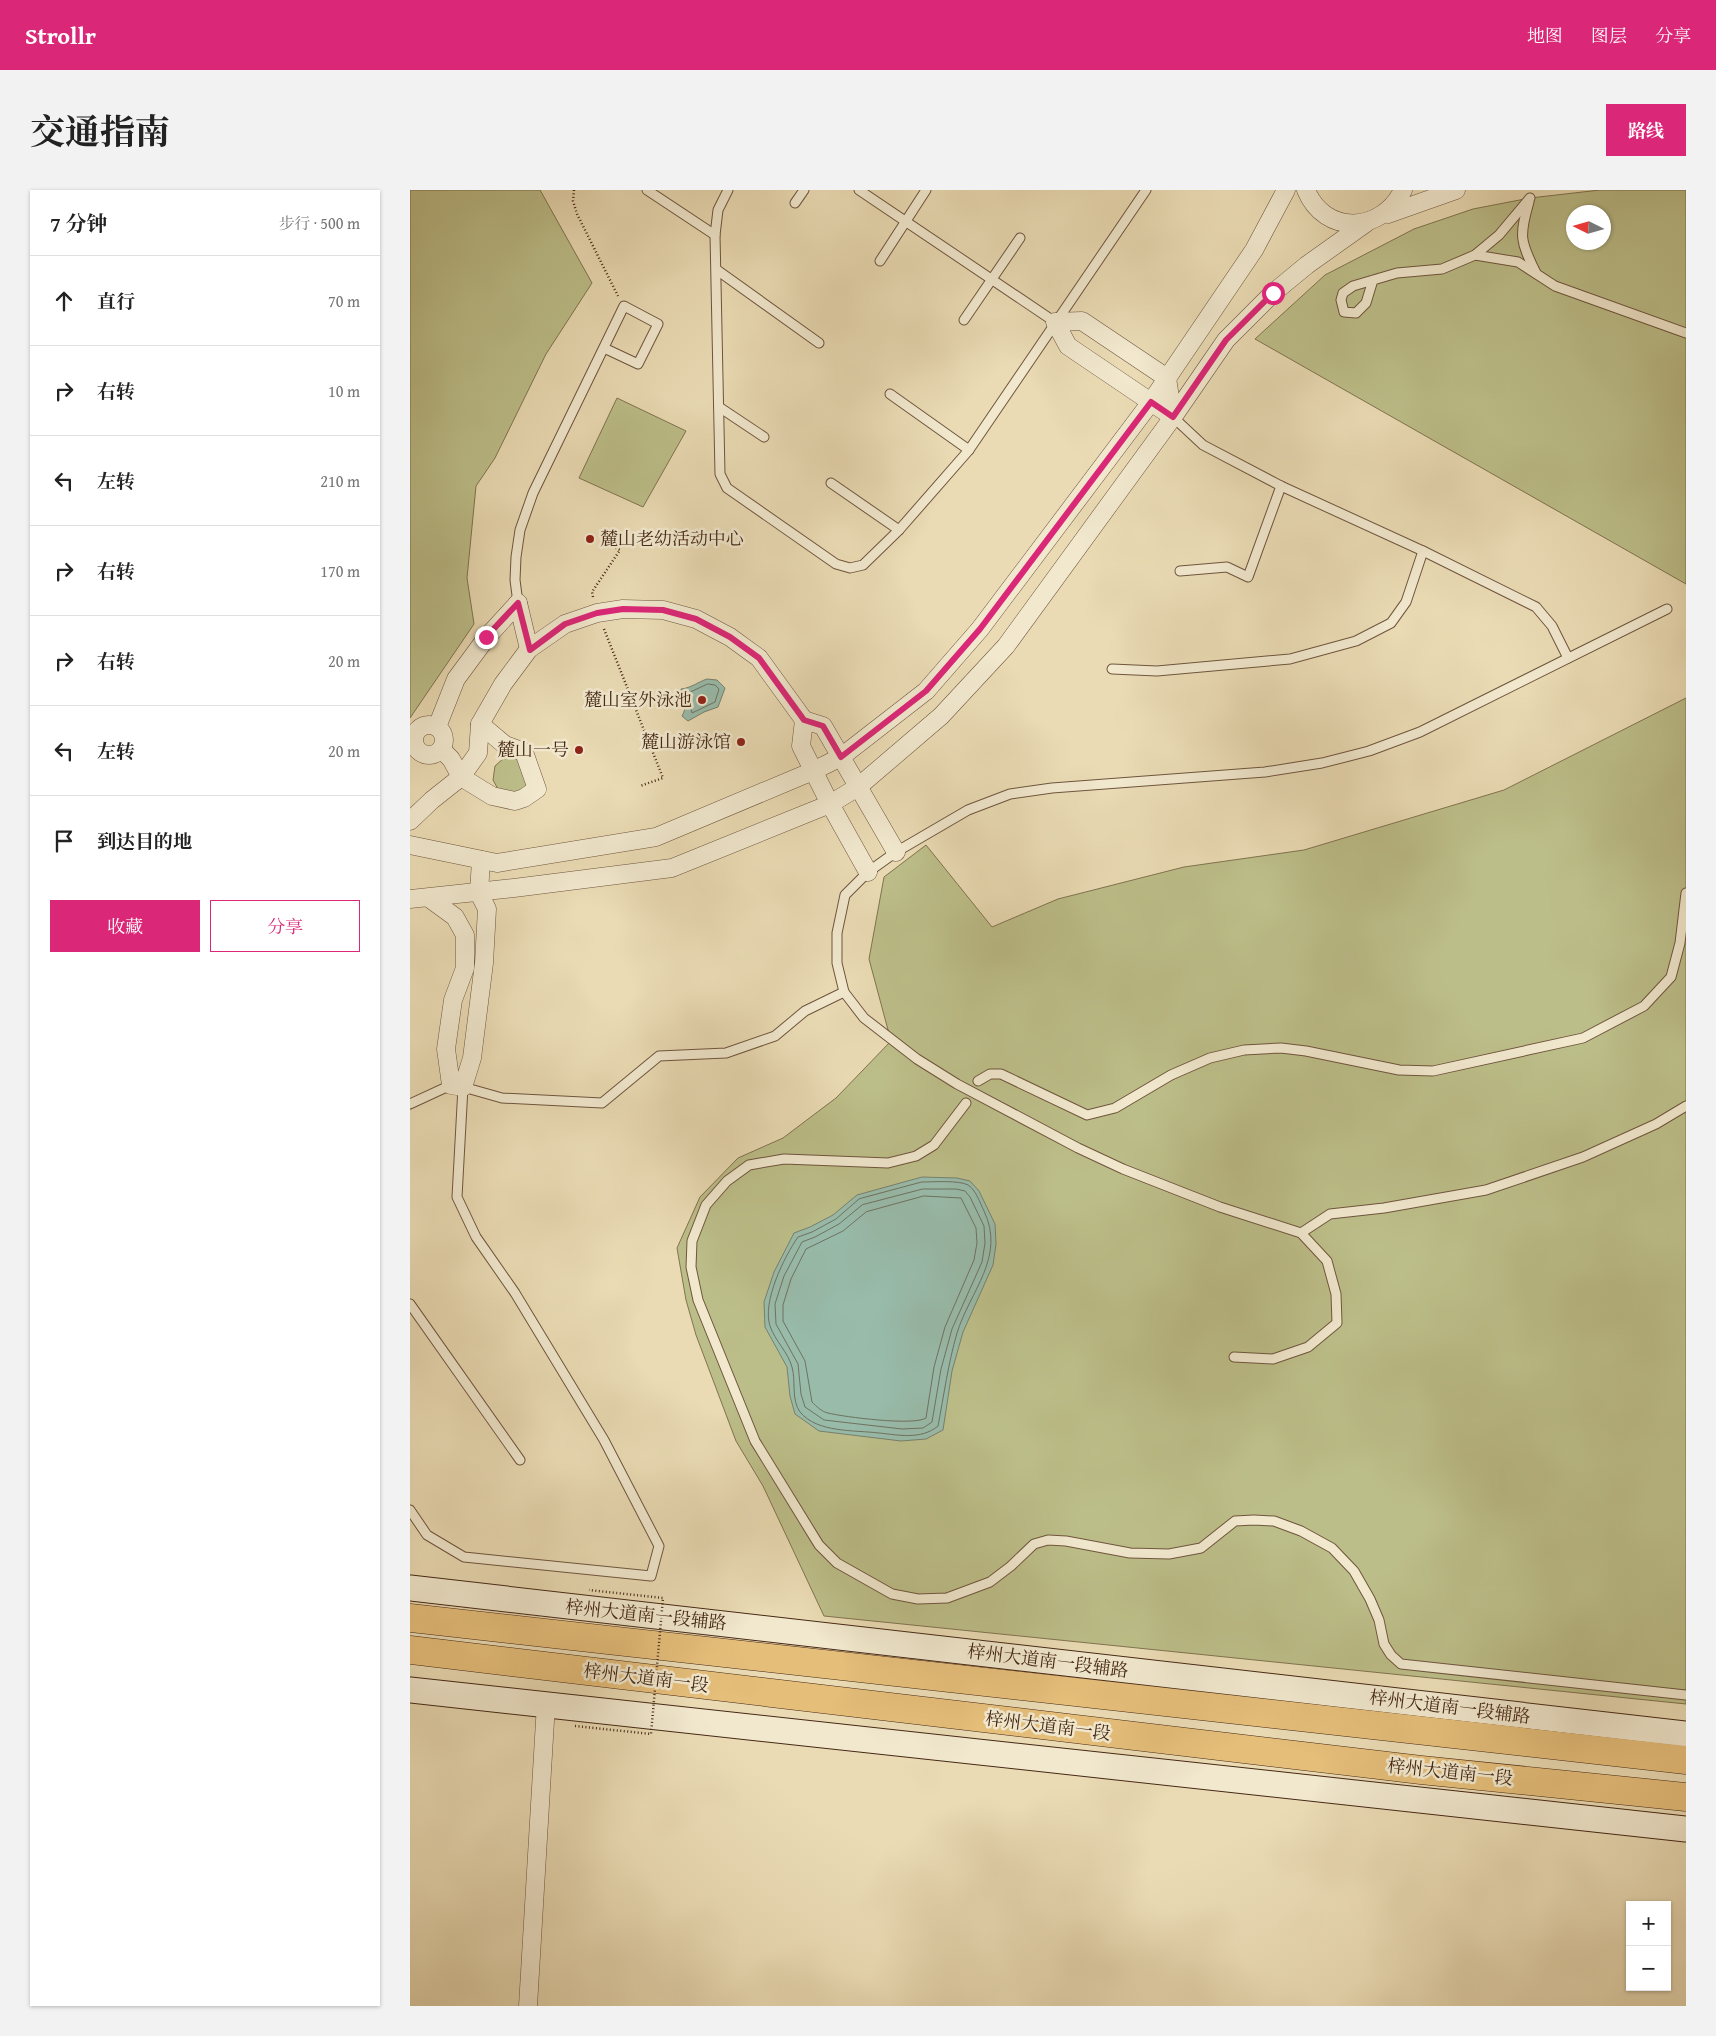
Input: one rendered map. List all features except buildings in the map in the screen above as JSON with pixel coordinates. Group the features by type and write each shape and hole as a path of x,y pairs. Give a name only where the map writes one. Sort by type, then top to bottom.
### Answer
{"highway":[{"name":"梓州大道南一段","path":"414,1617 1686,1760"},
{"name":"梓州大道南一段","path":"410,1650 1421,1770 1686,1797"}],"main road":[{"name":"梓州大道南一段辅路","path":"410,1588 1686,1734"},
{"path":"414,1617 522,1602"},
{"path":"410,1678 452,1694"},
{"path":"410,1690 1686,1828"},
{"path":"1421,1770 1686,1828"}],"street":[{"path":"410,845 497,863 656,837 813,771 841,757 926,691 980,629 1151,402 1254,250 1286,190"},
{"path":"1306,190 1310,200 1325,215 1345,223 1366,223"},
{"path":"1383,216 1397,203 1404,190"},
{"path":"410,899 672,868 830,804 858,786 941,716 1006,646 1173,417 1226,340 1266,299 1307,265 1366,223 1456,190"},
{"path":"1082,321 1167,378 1173,417 1068,346 1056,322 1082,321"},
{"path":"518,603 530,650"},
{"path":"437,727 456,679 486,637 518,603"},
{"path":"410,821 432,800 461,778 478,754 480,724 503,684 530,650 565,624 597,613 623,609 663,610 696,619 730,637 759,658 804,720 823,726 896,852"},
{"path":"804,720 801,746 830,804 868,872"},
{"path":"441,749 451,759 461,778 492,796 503,800 515,801 524,798 537,789 524,752 505,745 480,724"},
{"path":"428,725 437,727 443,734 444,739 441,749 437,753 428,755 418,751 414,737 418,728 428,725"},
{"path":"457,1086 472,1058 484,964 487,909 479,892 481,860"},
{"path":"429,898 455,917 465,935 465,968 453,1000 446,1049 457,1086"},
{"path":"451,1014 465,1023 477,1020"},
{"path":"528,2006 546,1704"}],"lane":[{"path":"647,190 715,235"},
{"path":"728,190 718,210 715,235 720,474 727,488 836,564 850,568 863,565 899,530 969,450 1145,190"},
{"path":"795,203 804,190"},
{"path":"859,190 1056,322"},
{"path":"880,261 926,190"},
{"path":"1373,280 1397,272 1442,269 1475,255 1499,235 1530,198 1522,226 1523,248 1537,275"},
{"path":"964,320 1020,238"},
{"path":"1475,255 1518,262 1555,286 1686,333"},
{"path":"717,270 819,343"},
{"path":"518,603 515,580 520,530 533,493 624,306 658,324 638,364 604,348"},
{"path":"890,394 969,450"},
{"path":"719,406 764,437"},
{"path":"1173,417 1203,445 1281,486 1423,551 1536,607 1552,626 1568,658"},
{"path":"830,483 899,530"},
{"path":"1180,571 1227,567 1248,576 1281,486"},
{"path":"1112,669 1157,671 1290,659 1356,641 1391,623 1406,602 1423,551"},
{"path":"1234,1357 1273,1359 1308,1347 1337,1323 1336,1294 1327,1261 1301,1233 1220,1207 1123,1169 1078,1148 957,1084 917,1059 864,1018 844,992 837,963 837,933 845,895 868,872 896,852 968,810 1010,794 1052,788 1265,772 1322,763 1369,751 1420,732 1667,609"},
{"path":"978,1081 990,1074 1000,1074 1087,1115 1115,1108 1171,1075 1210,1058 1244,1050 1289,1049 1399,1070 1433,1071 1583,1038 1644,1006 1671,977 1680,943 1686,893"},
{"path":"410,1104 457,1086 502,1098 602,1103 659,1056 726,1053 775,1036 805,1011 844,992"},
{"path":"410,1510 427,1535 464,1557 651,1576 659,1546 604,1440 515,1293 476,1237 457,1197 457,1086"},
{"path":"966,1103 934,1145 916,1156 888,1163 784,1159 748,1165 726,1181 706,1205 692,1241 691,1267 698,1300 755,1441 819,1545 837,1563 892,1594 918,1599 947,1598 990,1582 1011,1566 1034,1544 1048,1540 1066,1541 1130,1553 1169,1554 1200,1548 1235,1521 1274,1521 1301,1531 1332,1548 1354,1571 1370,1599 1379,1620 1384,1644 1391,1655 1401,1664 1686,1695"},
{"path":"1301,1233 1330,1214 1384,1208 1486,1190 1583,1157 1656,1124 1686,1106"},
{"path":"410,1304 520,1460"}],"path":[{"path":"574,190 573,201 577,214 624,306"},
{"path":"602,540 620,550 592,592 597,613 663,778 640,786"},
{"path":"575,1726 651,1734 663,1598 589,1590"}],"green space":[{"path":"410,190 540,190 592,283 546,354 495,458 476,486 467,578 474,624 410,718"},
{"path":"1600,190 1686,190 1686,584 1255,339 1325,275 1414,229 1473,209 1530,198"},
{"path":"617,398 686,431 643,507 579,478"},
{"path":"1686,698 1686,1704 824,1616 763,1486 736,1441 696,1335 686,1300 677,1248 700,1197 738,1158 783,1138 836,1098 891,1041 869,959 884,877 926,845 992,927 1058,899 1184,867 1304,850 1504,790"},
{"path":"516,757 530,782 523,792 499,791 493,780 495,766 504,758"}],"water":[{"name":"麓山室外泳池","path":"707,679 717,680 725,688 718,707 688,721 682,716 685,709 681,689"},
{"path":"922,1177 957,1178 970,1181 979,1191 995,1224 996,1244 993,1265 963,1332 952,1371 943,1430 926,1439 901,1441 819,1431 795,1414 790,1396 787,1367 765,1327 764,1302 774,1272 794,1233 833,1215 857,1195"}],"place":[{"name":"麓山老幼活动中心","path":"590,539"},
{"name":"麓山室外泳池","path":"702,700"},
{"name":"麓山游泳馆","path":"741,742"},
{"name":"麓山一号","path":"579,750"}],"route":[{"path":"486,637 518,603 530,650 565,624 597,613 623,609 663,610 696,619 730,637 759,658 804,720 823,726 841,757 926,691 980,629 1151,402 1173,417 1226,340 1273,293"}]}
